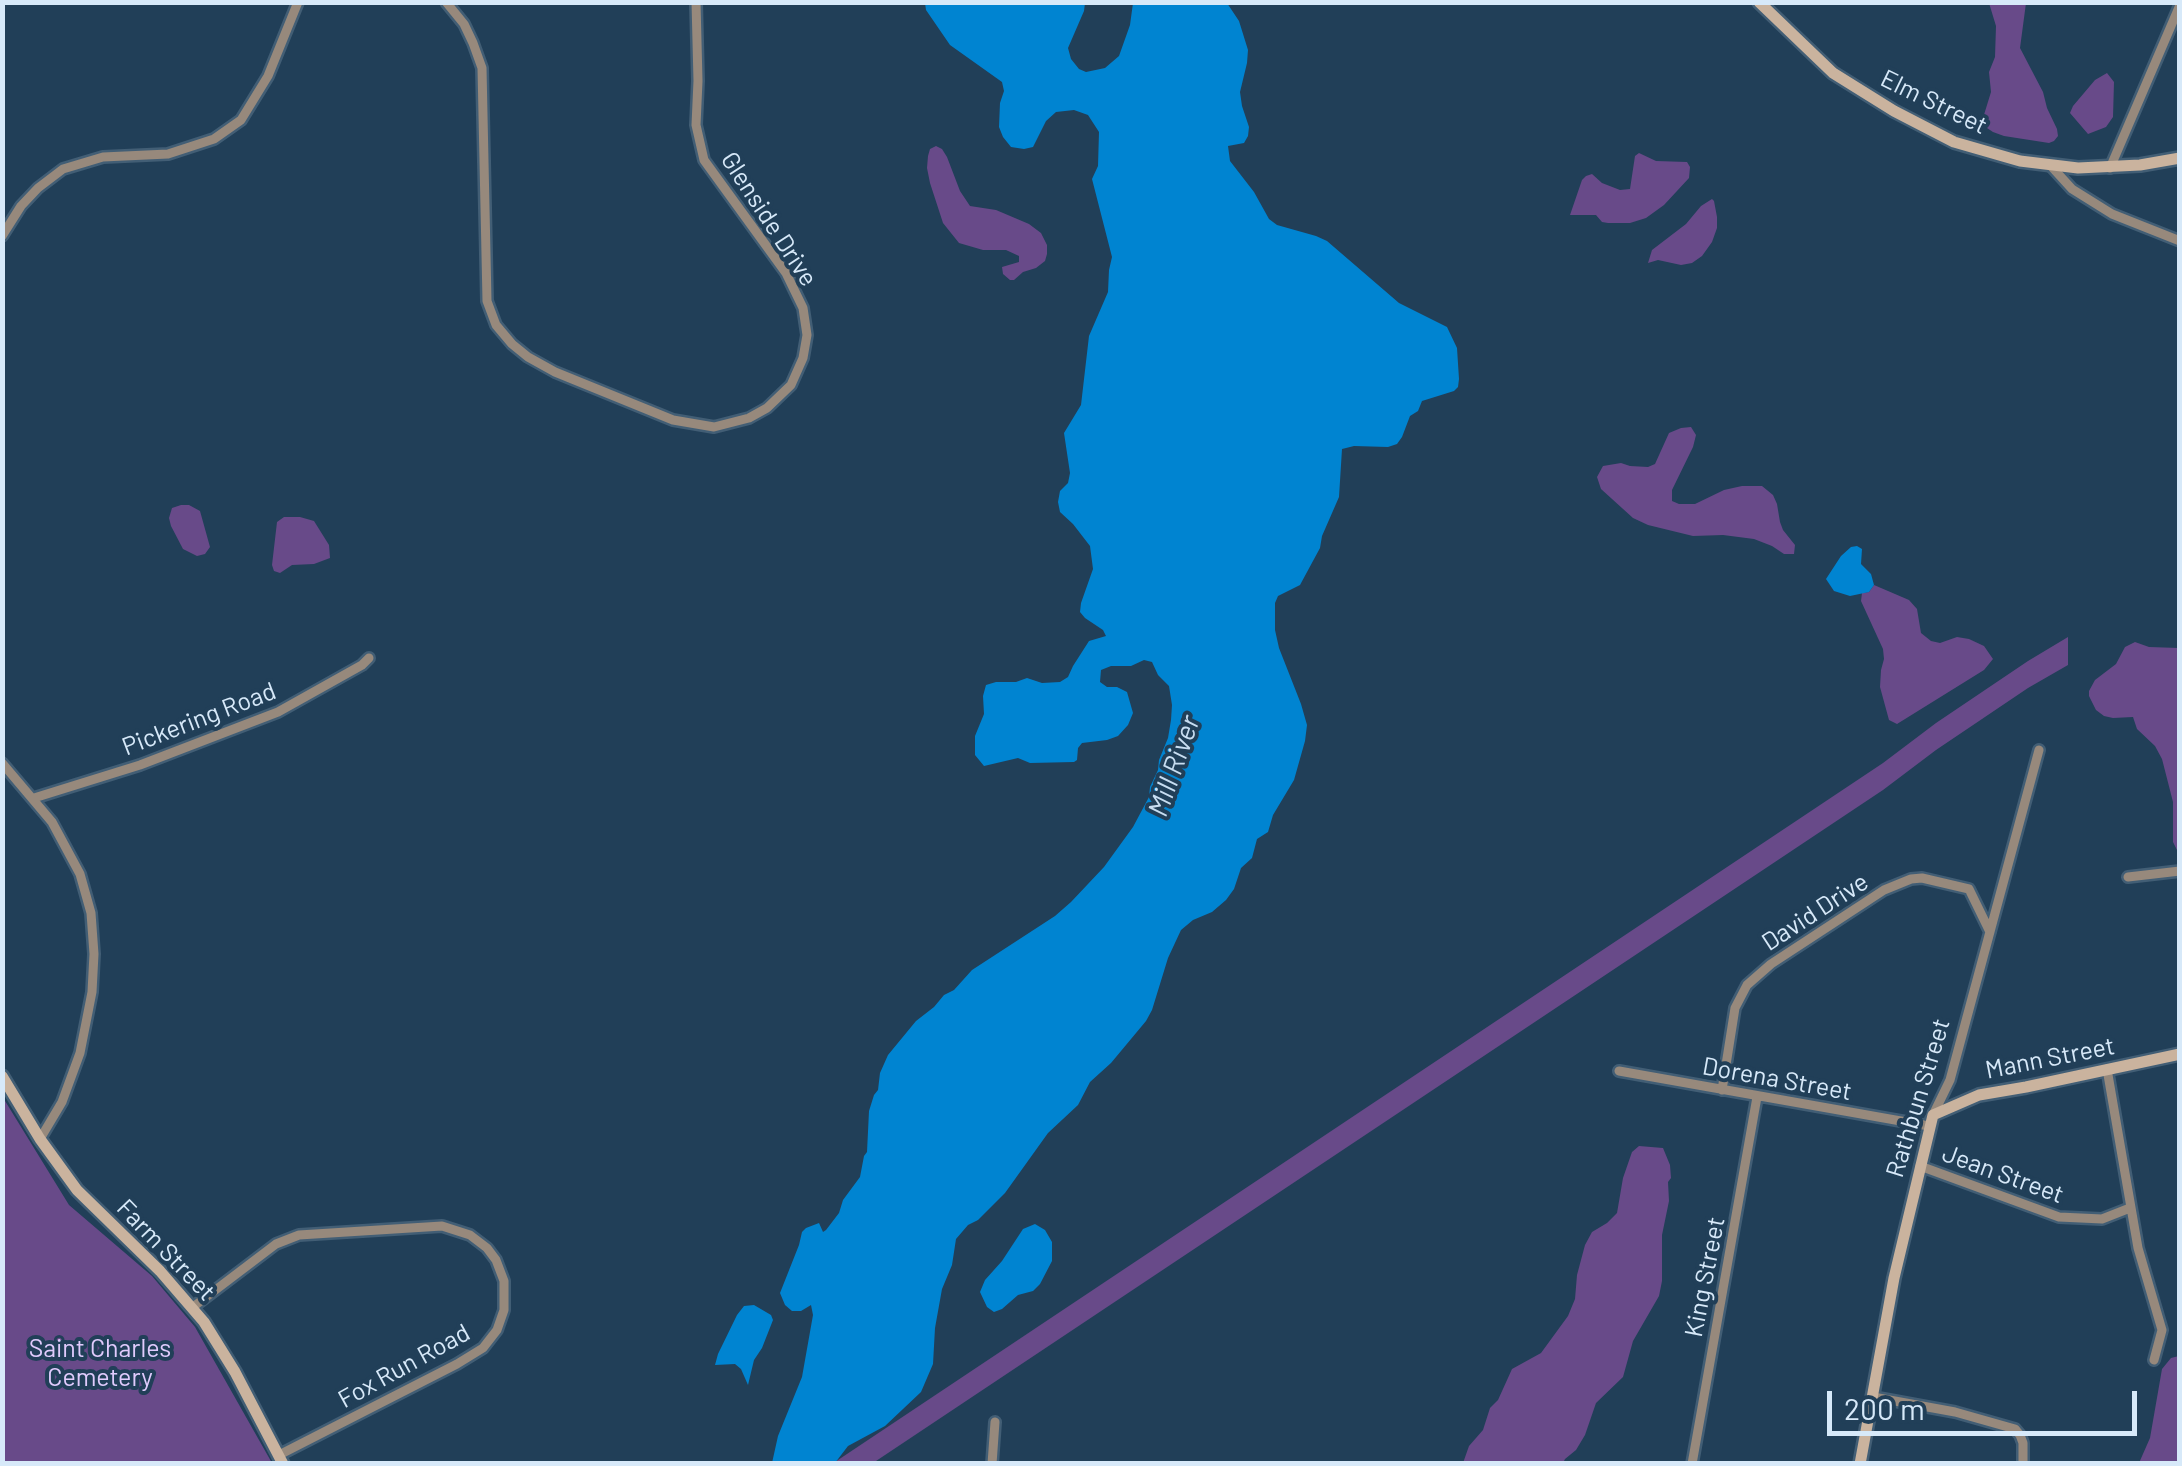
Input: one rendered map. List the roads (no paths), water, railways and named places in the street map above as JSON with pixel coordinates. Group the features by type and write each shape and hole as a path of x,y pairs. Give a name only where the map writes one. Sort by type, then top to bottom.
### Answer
{"street":[{"path":"2,236 21,206 63,170 103,157 168,154 214,139 241,120 268,76 298,2"},
{"name":"Glenside Drive","path":"446,2 464,24 482,68 487,301 496,325 520,350 555,372 673,420 714,427 749,418 791,385 803,358 807,335 802,308 786,272 704,160 696,125 696,2"},
{"name":"Elm Street","path":"1759,2 1834,73 1894,111 1975,150 2052,166 2110,168 2180,158"},
{"path":"2110,168 2180,5"},
{"path":"2052,166 2072,190 2112,214 2180,240"},
{"name":"Pickering Road","path":"34,798 140,766 278,712 369,658"},
{"name":"Rathbun Street","path":"1860,1464 1894,1278 1931,1120 1950,1080 2040,750"},
{"path":"2,763 52,822 80,874 91,913 92,992 80,1054 62,1102 40,1140"},
{"path":"2128,878 2180,870"},
{"name":"David Drive","path":"1722,1090 1736,1008 1747,984 1884,890 1911,878 1969,889 1990,932"},
{"name":"Mann Street","path":"1931,1120 1979,1095 2180,1054"},
{"path":"2106,1070 2138,1248 2162,1330 2154,1360"},
{"name":"Dorena Street","path":"1618,1071 1757,1097 1931,1120"},
{"name":"Farm Street","path":"2,1076 40,1140 86,1200 193,1307 222,1350 281,1459"},
{"name":"King Street","path":"1692,1464 1757,1097"},
{"name":"Jean Street","path":"1920,1166 2059,1217 2102,1219 2130,1208"},
{"name":"Fox Run Road","path":"193,1307 276,1244 298,1236 442,1226 476,1239 496,1260 504,1284 504,1310 483,1348 281,1459"},
{"path":"1872,1397 1955,1412 2015,1429 2023,1443 2024,1464"},
{"path":"992,1464 994,1422"}],"water":[{"name":"Mill River","path":"925,3 1085,3 1068,48 1071,59 1086,72 1105,68 1119,56 1133,3 1227,3 1239,21 1248,50 1240,92 1248,136 1244,143 1228,146 1230,161 1269,219 1327,241 1399,303 1447,327 1457,348 1459,379 1454,391 1422,401 1397,444 1342,449 1339,497 1320,548 1300,585 1278,596 1275,603 1279,648 1307,725 1294,780 1273,815 1268,832 1257,839 1252,858 1241,868 1226,900 1181,930 1146,1021 1090,1082 1078,1105 1048,1133 1005,1193 956,1239 952,1265 942,1289 933,1364 921,1392 885,1426 848,1446 835,1463 772,1463 778,1436 802,1377 813,1315 811,1305 792,1311 780,1293 802,1232 819,1223 823,1232 826,1230 860,1177 867,1152 869,1111 888,1055 916,1021 972,970 1055,916 1104,867 1149,797 1171,720 1169,686 1152,662 1144,660 1101,670 1100,682 1127,692 1133,713 1118,736 1082,743 1074,762 1030,763 1018,758 984,766 975,755 986,685 1027,678 1042,683 1060,682 1068,677 1089,641 1106,636 1080,612 1093,569 1090,546 1060,512 1058,502 1070,473 1064,433 1081,405 1089,336 1108,292 1112,257 1092,179 1098,166 1099,132 1088,115 1074,110 1056,112 1046,121 1033,147 1011,147 999,127 1002,82 950,45"},
{"path":"1857,546 1862,549 1861,564 1871,574 1874,585 1869,592 1850,596 1834,591 1826,579 1841,556"},
{"path":"1035,1224 1045,1230 1052,1242 1052,1261 1033,1291 1018,1295 994,1312 980,1292 985,1280 1023,1229"},
{"path":"754,1305 773,1320 754,1360 748,1385 735,1364 715,1365 737,1315 744,1306"}],"park label":[{"name":"Saint Charles Cemetery","path":"100,1364"}]}
